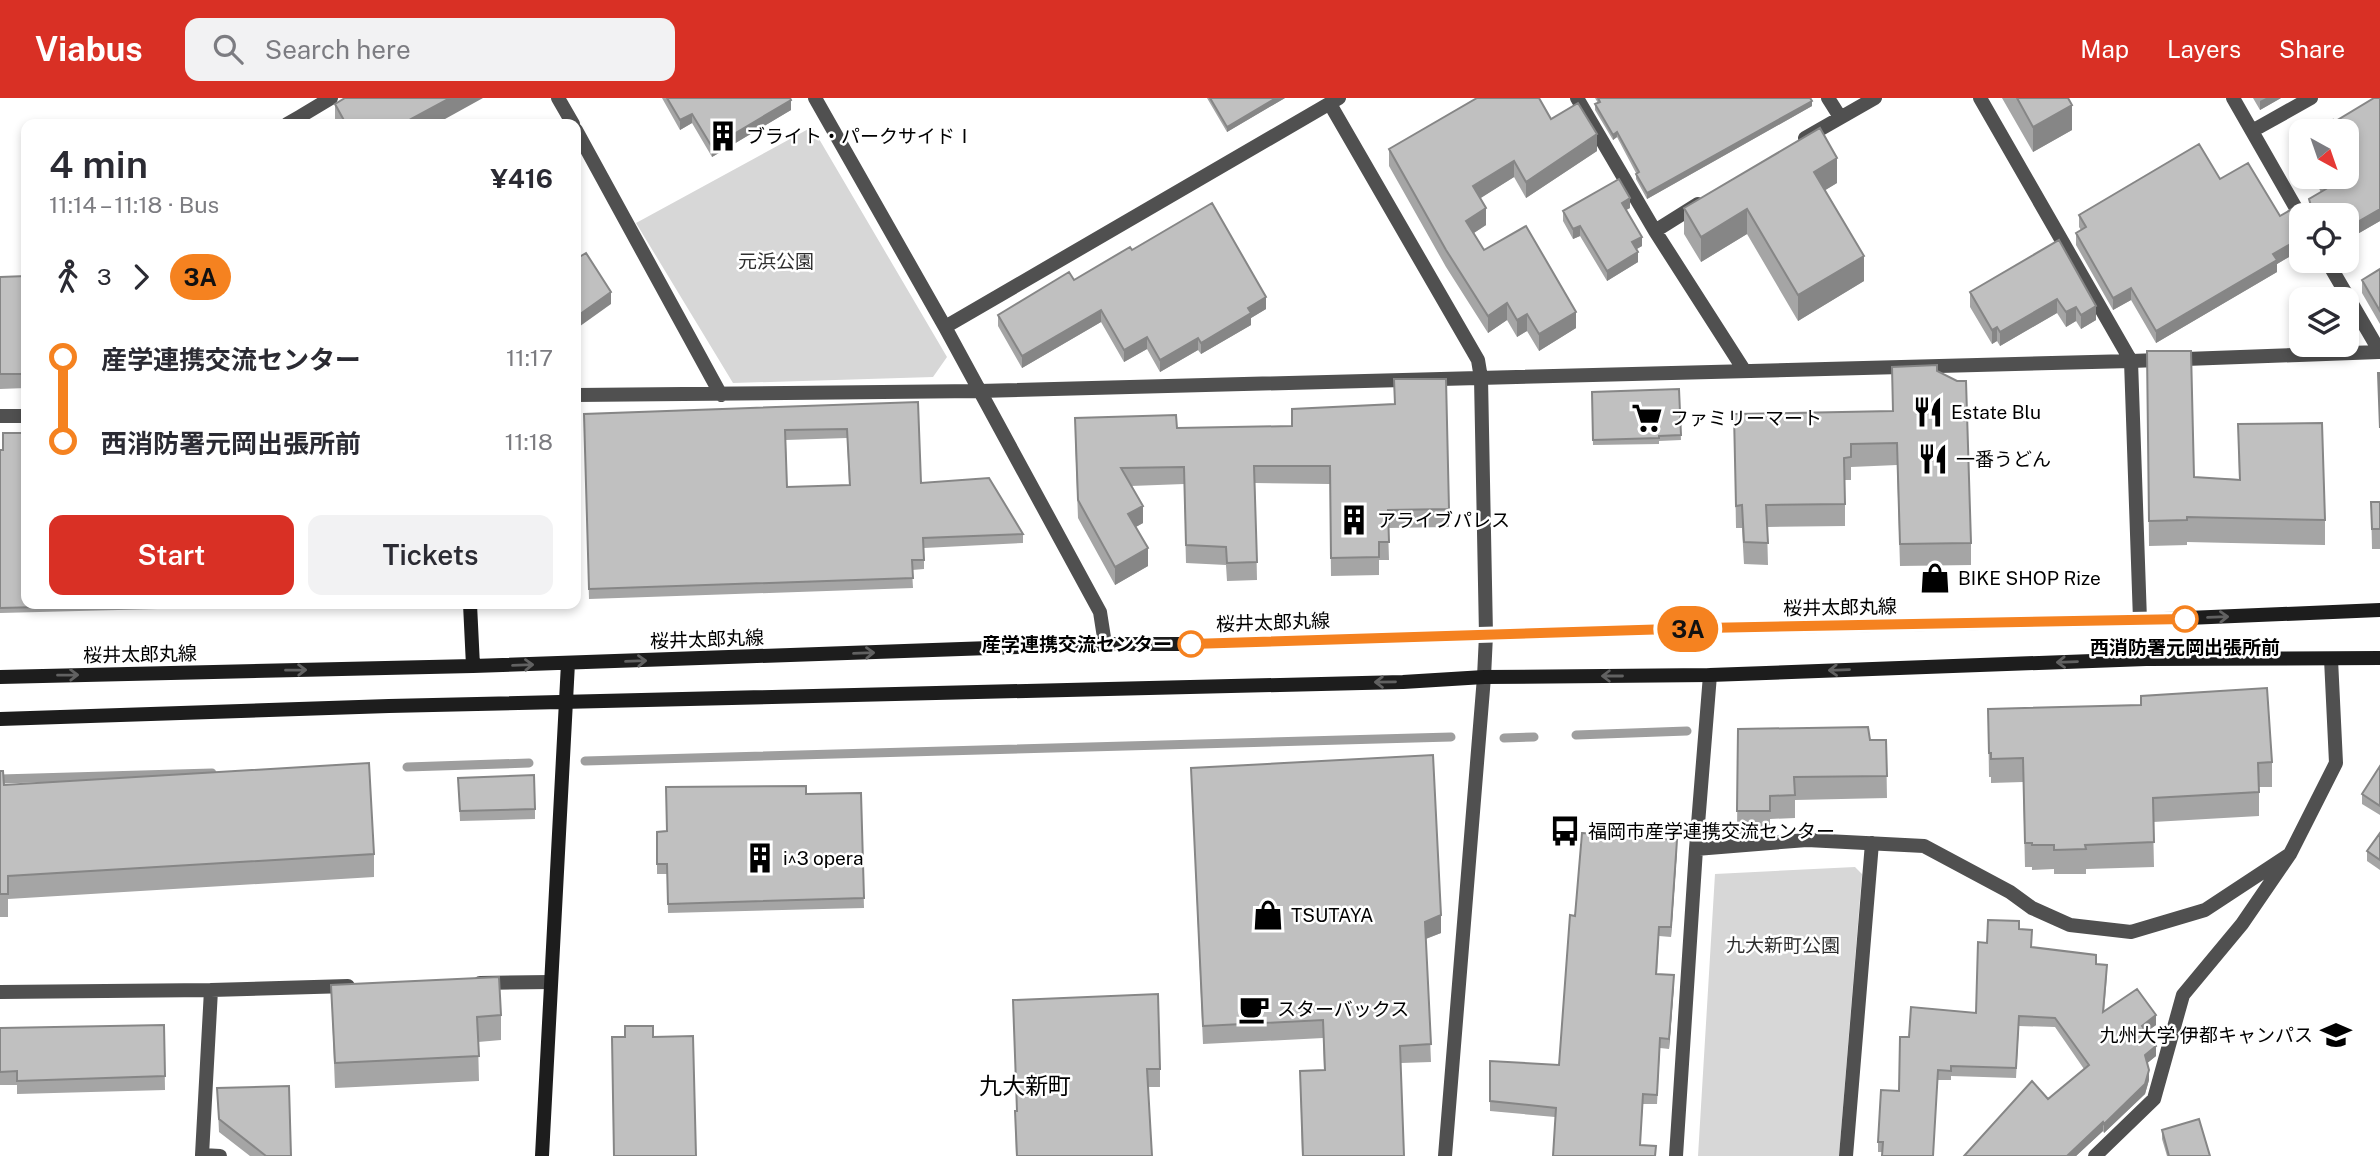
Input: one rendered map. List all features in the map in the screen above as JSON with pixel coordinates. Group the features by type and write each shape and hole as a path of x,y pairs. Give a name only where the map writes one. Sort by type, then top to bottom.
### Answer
{"main road":[{"path":"470,609 473,666"},
{"name":"桜井太郎丸線","path":"0,677 473,666 1105,644 1187,644 1704,628 2140,620 2380,610"},
{"path":"0,719 1403,682 1485,677 1710,676 2146,659 2380,658"},
{"path":"542,1156 568,663"}],"street":[{"path":"304,119 331,98"},
{"path":"558,98 570,119"},
{"path":"815,98 945,327 1100,612 1105,644"},
{"path":"1577,98 1655,231 1744,370"},
{"path":"1828,98 1840,117"},
{"path":"1794,145 1875,98"},
{"path":"1980,98 2131,361 2140,620"},
{"path":"2233,98 2293,203"},
{"path":"2252,131 2311,98"},
{"path":"945,327 1335,101 1478,360 1481,378 1485,677 1445,1156"},
{"path":"581,139 721,395"},
{"path":"1655,231 1713,195"},
{"path":"581,395 979,391 2380,352 2334,273"},
{"path":"0,416 21,416"},
{"path":"2095,1156 2154,1099 2183,995 2242,924 2290,854 2336,763 2331,659"},
{"path":"1676,1156 1710,676"},
{"path":"1696,849 1807,840 1924,846 2010,892 2032,908 2070,925 2131,932 2205,910 2290,854"},
{"path":"1846,1156 1872,843"},
{"path":"461,984 551,982"},
{"path":"0,992 365,986"},
{"path":"211,990 202,1155 220,1156"}],"green space":[{"name":"元浜公園","path":"812,127 947,357 933,377 733,383 636,223"},
{"name":"九大新町公園","path":"1855,867 1862,874 1839,1156 1698,1156 1715,874"}],"building":[{"path":"345,98 450,98 411,119 343,119 335,104"},
{"name":"ブライト・パークサイドⅠ","path":"667,98 791,100 712,147 692,114 680,120"},
{"path":"1210,98 1276,98 1227,127"},
{"path":"1477,98 1539,98 1551,119 1578,103 1597,134 1526,182 1514,161 1473,186 1486,208 1466,221 1484,250 1526,226 1576,312 1539,334 1527,314 1517,320 1507,303 1488,316 1446,250 1389,149"},
{"path":"1598,98 1810,98 1812,101 1647,193 1617,132 1613,135 1595,104 1600,102"},
{"path":"2017,98 2068,98 2072,105 2033,127"},
{"path":"2374,98 2380,98 2380,209 2359,221 2359,203 2310,203 2309,199 2326,189 2359,189 2359,119 2339,119"},
{"path":"1820,128 1837,158 1814,172 1864,256 1798,295 1747,209 1701,237 1684,208"},
{"path":"2199,144 2220,179 2248,163 2280,216 2289,211 2289,245 2273,254 2277,260 2156,331 2131,288 2113,298 2076,233 2086,227 2079,215"},
{"path":"1619,179 1630,198 1622,203 1642,237 1632,242 1638,252 1607,271 1580,226 1573,229 1563,211"},
{"path":"1212,203 1266,297 1248,308 1251,313 1201,343 1198,338 1160,360 1147,337 1124,350 1101,310 1022,356 998,315 1069,272 1074,280"},
{"path":"2059,240 2096,306 2081,315 2076,307 2066,312 2057,299 2000,332 1997,327 1992,330 1970,292"},
{"path":"586,253 611,292 581,313 581,256"},
{"path":"2380,269 2380,311 2362,280"},
{"path":"21,276 21,374 0,374 0,277"},
{"path":"2147,351 2191,351 2194,477 2240,480 2238,424 2322,423 2325,520 2187,517 2187,520 2149,521"},
{"path":"1937,365 1937,371 1957,381 1966,381 1971,543 1900,544 1897,443 1851,444 1851,457 1844,458 1845,504 1766,505 1768,543 1744,542 1742,505 1736,506 1734,414 1893,411 1892,367"},
{"path":"2378,373 2380,373 2380,428"},
{"path":"1394,379 1446,379 1449,509 1388,510 1389,542 1379,542 1379,557 1331,558 1330,466 1254,466 1257,562 1227,563 1226,547 1186,545 1184,467 1121,468 1143,506 1128,514 1148,548 1115,567 1078,500 1075,418 1176,415 1177,428 1292,426 1292,409 1395,404"},
{"path":"1679,389 1681,435 1593,440 1592,392"},
{"path":"918,402 921,483 989,478 1023,534 923,538 924,560 912,560 913,578 589,589 584,414","holes":["847,429 850,485 787,487 785,430"]},
{"path":"3,433 21,433 21,607 0,608 0,450 3,450"},
{"path":"2371,502 2380,502 2380,529 2372,529"},
{"path":"2267,688 2272,762 2258,763 2259,792 2153,798 2154,842 2085,845 2086,849 2054,850 2054,845 2025,843 2023,758 1991,759 1988,709 2141,705 2141,696"},
{"path":"1868,727 1870,740 1886,740 1887,776 1794,777 1795,795 1770,796 1770,811 1737,811 1738,729"},
{"path":"1433,755 1441,915 1425,922 1431,1044 1400,1046 1404,1156 1303,1156 1300,1071 1325,1070 1323,1020 1203,1026 1191,768"},
{"path":"369,763 374,854 8,876 8,894 0,894 0,771 3,771 4,785"},
{"path":"2380,766 2380,806 2362,794"},
{"path":"534,775 535,809 460,811 458,778"},
{"name":"i^3 opera","path":"806,786 806,794 861,793 864,898 668,904 667,864 657,864 657,832 667,831 666,787"},
{"path":"1582,833 1677,840 1671,927 1659,927 1656,974 1674,975 1669,1039 1660,1038 1657,1095 1643,1094 1640,1145 1656,1146 1655,1156 1553,1156 1556,1108 1490,1101 1490,1061 1559,1065 1570,915 1575,916"},
{"path":"2380,833 2380,860 2367,851"},
{"path":"1988,920 2019,921 2019,929 2032,930 2031,947 2096,955 2096,964 2107,965 2103,1012 2137,989 2156,1015 2142,1026 2156,1046 2145,1055 2149,1070 2145,1084 2067,1156 1964,1156 2032,1081 2048,1099 2089,1065 2055,1018 2019,1016 2016,1068 1951,1066 1951,1071 1938,1070 1933,1156 1882,1156 1883,1142 1878,1142 1881,1090 1899,1091 1900,1037 1909,1037 1911,1007 1976,1013 1978,942 1987,943"},
{"path":"499,977 501,1015 477,1017 479,1056 335,1063 331,985"},
{"path":"1158,994 1160,1069 1147,1069 1152,1156 1017,1156 1013,1000"},
{"path":"164,1025 165,1076 17,1081 17,1071 0,1072 0,1028"},
{"path":"625,1026 653,1026 653,1037 693,1036 696,1156 614,1156 612,1037 625,1037"},
{"path":"289,1086 291,1156 266,1156 219,1119 217,1088"},
{"path":"2199,1119 2210,1156 2169,1156 2162,1130"}],"waterway":[{"path":"1576,735 1687,731"},
{"path":"585,761 1451,737"},
{"path":"1504,738 1534,737"},
{"path":"407,767 529,763"},
{"path":"0,779 212,773"}],"bus line":[{"name":"3A","path":"1191,644 1704,628 2185,619"}],"place":[{"name":"ブライト・パークサイドⅠ","path":"723,136"},
{"name":"Estate Blu","path":"1928,412"},
{"name":"ファミリーマート","path":"1647,418"},
{"name":"一番うどん","path":"1933,459"},
{"name":"アライブパレス","path":"1354,520"},
{"name":"BIKE SHOP Rize","path":"1935,578"},
{"name":"西消防署元岡出張所前","path":"2185,619"},
{"name":"産学連携交流センター","path":"1191,644"},
{"name":"福岡市産学連携交流センター","path":"1565,831"},
{"name":"i^3 opera","path":"760,858"},
{"name":"TSUTAYA","path":"1268,915"},
{"name":"スターバックス","path":"1254,1009"},
{"name":"九州大学 伊都キャンパス","path":"2336,1035"}],"district":[{"name":"九大新町","path":"1025,1086"}]}
